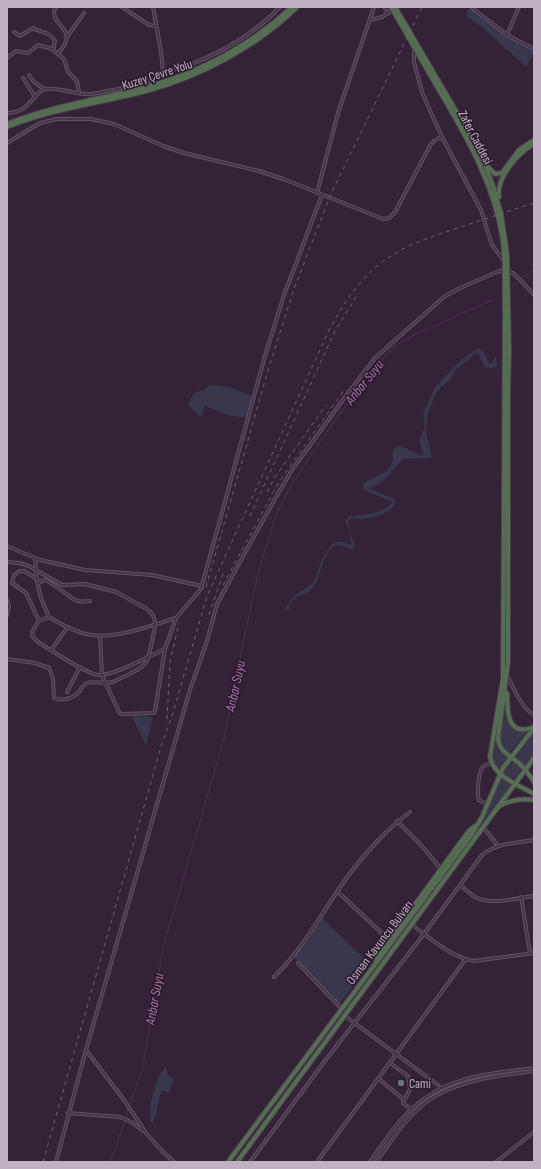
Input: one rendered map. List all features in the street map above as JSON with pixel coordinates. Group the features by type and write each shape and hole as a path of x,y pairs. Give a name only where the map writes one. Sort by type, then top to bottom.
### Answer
{"highway":[{"name":"Kuzey Çevre Yolu","path":"7,127 49,113 151,89 185,78 236,52 274,26 298,7"},
{"name":"Kuzey Çevre Yolu","path":"7,124 47,110 142,88 185,74 214,61 239,47 272,24 291,8"},
{"name":"Zafer Caddesi","path":"393,9 482,168 498,215 503,240 506,270"},
{"name":"Zafer Caddesi","path":"393,9 460,118 486,167 498,203 505,234 506,298"},
{"path":"477,149 490,170 497,175 502,173 520,150 534,140"},
{"path":"498,203 499,186 501,181 520,154 534,144"},
{"path":"506,298 509,375 508,714 510,721 515,726 528,729 534,727"},
{"path":"495,786 496,774 490,757 490,751 503,679 506,298"},
{"path":"507,680 498,738 500,747 525,770 534,782"},
{"name":"Osman Kavuncu Bulvarı","path":"228,1162 478,825 500,773 510,757 534,727"},
{"name":"Osman Kavuncu Bulvarı","path":"237,1162 534,758"},
{"path":"493,765 500,773 534,794"},
{"path":"496,809 514,800 534,800"},
{"path":"376,963 377,958 389,940 471,829 478,825"}],"street":[{"path":"56,7 54,18 66,33 67,37"},
{"path":"122,7 149,25 156,26"},
{"path":"153,7 164,73"},
{"path":"7,113 16,112 22,109 39,92 45,89 62,89 79,93 93,94 141,83 164,73 195,63 229,46 262,23 280,7"},
{"path":"317,193 338,113 374,7"},
{"path":"384,7 393,9"},
{"path":"471,7 475,8 507,35 534,49"},
{"path":"507,35 519,7"},
{"path":"370,20 382,17 393,9"},
{"path":"58,54 65,44 67,37 84,13"},
{"path":"14,32 20,36 33,28 39,32 46,32 55,41 53,50"},
{"path":"7,58 16,52 27,54 38,45 53,50 64,59 68,72 77,81 79,93"},
{"path":"415,47 414,62 422,92 442,137 481,210 492,246 505,262"},
{"path":"29,75 34,82 45,89"},
{"path":"23,78 35,97"},
{"path":"7,142 40,123 57,118 91,118 114,124 163,146 184,153 259,171 286,180 380,219 388,218 395,212 431,144 435,140 442,137"},
{"path":"100,636 102,675 120,714 154,713 164,649 176,618 197,595 202,586 265,356 284,295 322,195"},
{"path":"56,1162 68,1113 190,690 209,634 217,604 241,560 292,470 375,358 445,296 499,271 506,270 518,279 534,295"},
{"path":"7,546 36,559 85,570 152,575 202,586"},
{"path":"36,559 37,581 41,598 49,617 83,633 100,636 114,635 176,618"},
{"path":"7,562 29,566 54,582 62,585 85,584 122,594 151,612 156,621 149,656 147,662 142,668 114,681 106,683 89,683 84,685 72,697 64,699 55,698 52,696 53,678 49,668 35,663 7,659"},
{"path":"37,581 30,574 22,570 16,573 12,582 14,585 26,592 39,621"},
{"path":"38,584 42,580 46,580 63,590 75,600 90,601"},
{"path":"7,600 9,606 7,615"},
{"path":"49,617 39,621 33,628 32,636 38,642 51,650 94,674 102,675 117,670 164,649"},
{"path":"51,650 69,627"},
{"path":"67,692 80,667"},
{"path":"507,674 515,691 529,711 534,715"},
{"path":"487,804 479,800 478,791 481,770 486,765 493,765"},
{"path":"274,977 304,942 361,859 398,821 410,812"},
{"path":"398,821 442,870"},
{"path":"483,827 498,846"},
{"path":"250,1162 355,1022 424,934 482,855 498,846 534,840"},
{"path":"460,884 478,899 486,901 499,901 534,896"},
{"path":"337,892 389,940"},
{"path":"522,897 530,953"},
{"path":"411,924 455,956 465,960 474,961 534,953"},
{"path":"317,1162 465,960"},
{"path":"298,963 342,1009"},
{"path":"344,1015 442,1088"},
{"path":"86,1050 124,1100 146,1133 160,1150 174,1162"},
{"path":"390,1062 408,1076 410,1091 405,1099 403,1099"},
{"path":"370,1162 411,1109 432,1092 456,1081 483,1075 534,1068"},
{"path":"376,1162 399,1130 416,1111 436,1095 462,1083 534,1071"},
{"path":"379,1079 403,1099 404,1103 411,1109"},
{"path":"68,1113 120,1116 146,1133"},
{"path":"496,1162 534,1132"}],"shaded area":[{"path":"471,8 513,39 534,50 526,67 481,26 466,16 467,11"},
{"path":"479,348 484,352 489,364 492,363 496,355 497,367 484,367 479,354 474,353 470,359 456,369 451,379 440,388 434,396 428,412 426,432 432,458 402,460 379,484 369,488 394,499 396,501 394,505 387,512 377,516 349,520 348,524 354,542 354,550 341,545 333,547 324,560 319,577 311,590 292,601 289,611 285,609 293,597 314,582 322,559 332,544 339,541 352,545 346,521 348,517 378,512 393,502 363,489 363,484 390,467 393,451 396,447 400,446 423,455 419,440 425,427 423,414 435,387 461,360"},
{"path":"210,385 229,387 252,396 247,417 230,415 205,405 202,417 200,417 188,405 194,393 203,390"},
{"path":"505,702 507,719 511,725 528,731 508,754 505,752 499,741"},
{"path":"132,716 153,717 146,746"},
{"path":"534,731 534,754 526,765 513,757"},
{"path":"494,739 498,750 507,758 499,769 491,759"},
{"path":"512,762 519,767 520,770 515,777 512,778 505,773 504,770 509,763"},
{"path":"501,777 511,785 486,818 482,820"},
{"path":"322,918 370,964 339,1004 294,957 309,939"},
{"path":"166,1067 168,1075 174,1079 169,1093 162,1090 154,1121 152,1123 150,1121 151,1102 161,1073"}],"waterway":[{"path":"512,287 534,269"},
{"name":"Anbar Suyu","path":"110,1162 142,1071 163,948 224,739 257,577 276,515 289,489 317,446 364,380 387,354 398,344 410,337 494,299"}],"railway":[{"path":"206,587 269,367 294,289 330,196 422,7"},
{"path":"43,1162 162,743 173,713 207,596 329,330 344,304 356,288 386,259 418,242 534,203"},
{"path":"250,516 335,331 356,297"},
{"path":"223,585 279,482 345,389"},
{"path":"267,492 275,477 326,405"},
{"path":"209,615 224,571"},
{"path":"167,719 170,662 179,623"}],"place":[{"name":"Cami","path":"401,1083"}]}
